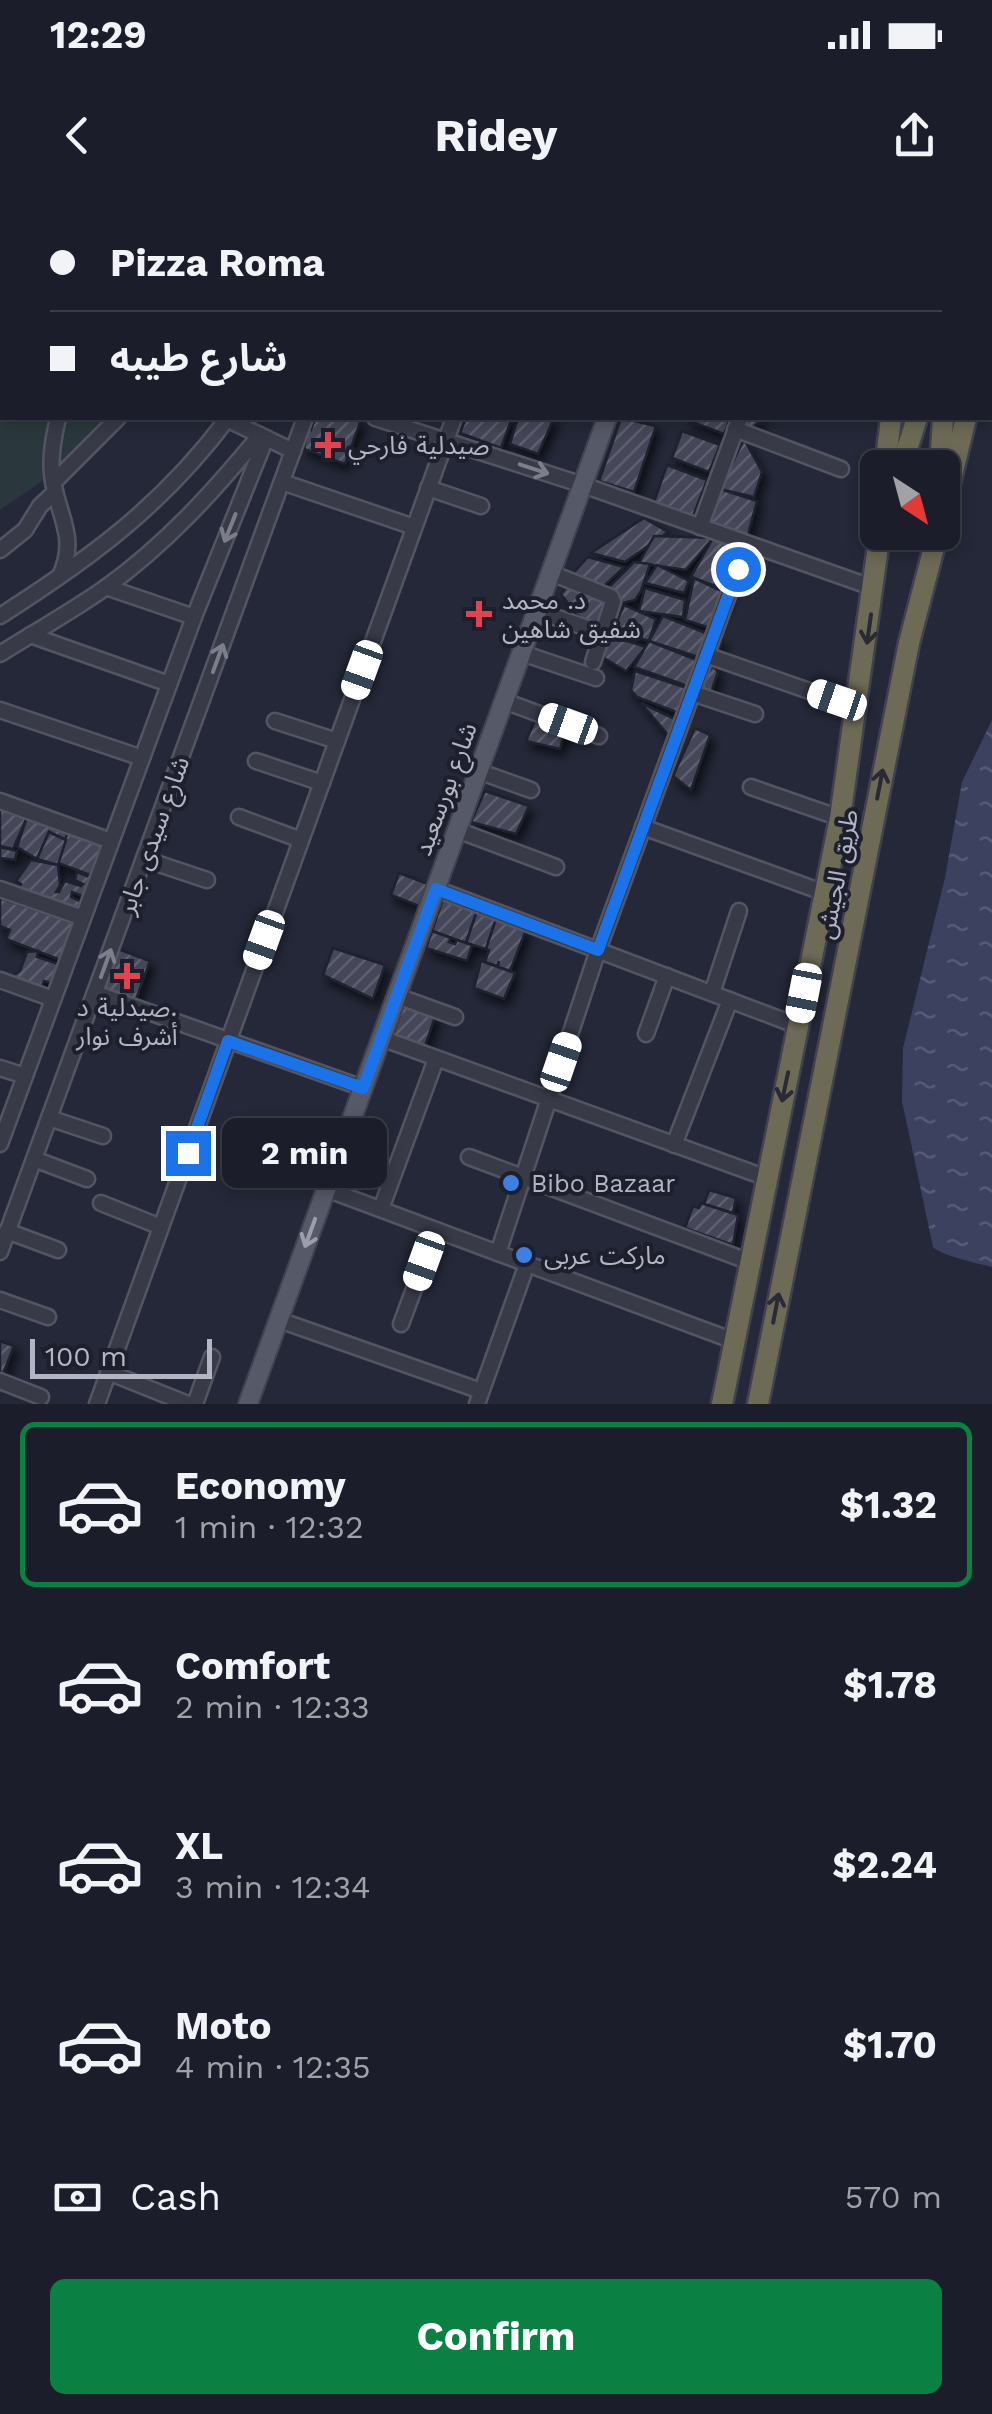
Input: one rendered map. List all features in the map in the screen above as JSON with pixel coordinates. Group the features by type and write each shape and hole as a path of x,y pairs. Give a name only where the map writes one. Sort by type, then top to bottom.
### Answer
{"highway":[{"path":"887,450 891,420"},
{"path":"907,450 916,420"},
{"path":"941,450 943,420"},
{"path":"958,450 966,420"},
{"name":"طريق الجيش","path":"722,1404 840,818 878,550"},
{"name":"طريق الجيش","path":"758,1404 909,642 933,550"}],"main road":[{"name":"شارع بورسعيد","path":"255,1402 279,1320 606,420"}],"street":[{"path":"58,420 51,456 54,488 69,540 60,576"},
{"path":"0,550 25,530 54,488 116,420"},
{"path":"0,616 60,576 152,505 192,464 225,420"},
{"path":"230,420 294,451"},
{"name":"شارع سيدى جابر","path":"0,1252 305,420"},
{"path":"381,420 583,485 874,588"},
{"path":"97,1404 453,420"},
{"path":"700,527 738,423 841,469"},
{"path":"0,654 106,587 188,516 263,436"},
{"name":"شارع سيدى جابر","path":"0,1144 263,436"},
{"path":"282,482 414,527"},
{"path":"428,488 481,506"},
{"path":"498,1253 598,950 747,544"},
{"path":"551,573 612,597 593,662"},
{"path":"106,587 194,617"},
{"path":"537,611 602,633"},
{"path":"30,636 169,684"},
{"path":"522,653 596,678"},
{"path":"706,655 858,708"},
{"path":"692,693 755,714"},
{"path":"504,701 599,736"},
{"path":"0,710 142,758"},
{"path":"275,721 336,741"},
{"path":"256,761 322,782"},
{"path":"478,771 531,790"},
{"path":"750,787 840,818"},
{"path":"0,801 111,842"},
{"path":"238,816 301,840"},
{"path":"643,827 824,893"},
{"path":"457,830 556,867"},
{"path":"144,859 207,880"},
{"path":"0,889 83,918"},
{"path":"436,889 798,1026"},
{"path":"712,994 739,911"},
{"path":"646,1034 667,976"},
{"path":"0,980 54,998"},
{"path":"95,993 363,1088"},
{"path":"396,996 454,1017"},
{"path":"674,1145 730,1000"},
{"path":"381,1038 766,1178"},
{"path":"380,1209 436,1058"},
{"path":"0,1068 25,1076"},
{"path":"49,1118 102,1136"},
{"path":"469,1157 750,1262"},
{"path":"34,1159 87,1179"},
{"path":"326,1189 734,1341"},
{"path":"101,1204 160,1227"},
{"path":"401,1324 436,1230"},
{"path":"8,1231 58,1250"},
{"path":"279,1320 479,1398 527,1264"},
{"path":"0,1300 48,1317"},
{"path":"108,1372 192,1404 212,1357"},
{"path":"0,1381 41,1396"}],"shaded area":[{"path":"0,420 112,420 64,466 0,510"}],"water":[{"path":"992,720 992,1267 933,1247 902,1101 903,1048 945,878 962,782"}],"building":[{"name":"صيدلية فارحي","path":"314,420 361,420 345,464 304,449 308,429 311,430"},
{"path":"465,420 511,420 501,448 460,433"},
{"path":"517,420 553,420 538,454 510,444"},
{"path":"620,420 656,426 634,492 599,481"},
{"path":"687,420 729,420 724,434"},
{"path":"747,420 762,420 752,428 745,425"},
{"path":"682,431 720,445 709,472 672,458"},
{"path":"744,439 762,472 754,497 720,489"},
{"path":"667,465 707,480 693,516 654,502"},
{"path":"720,489 757,501 747,538 707,523"},
{"path":"644,518 668,532 625,562 591,553"},
{"path":"654,536 713,538 686,570 639,563"},
{"path":"713,538 742,548 724,589 691,577"},
{"path":"588,557 624,567 604,586 565,582"},
{"path":"634,562 650,564 641,591 635,600 619,604 609,587"},
{"path":"657,565 689,581 684,593 645,583"},
{"path":"694,578 728,594 710,628 685,620"},
{"path":"570,583 618,607 599,624 590,623 576,614 561,594"},
{"path":"645,588 685,600 683,617 639,611"},
{"path":"624,605 656,619 649,641 613,630"},
{"path":"663,616 723,640 714,662 649,641"},
{"path":"602,633 646,647 626,671 604,658"},
{"path":"649,641 709,665 699,690 634,667"},
{"path":"713,666 718,672 710,695 692,693"},
{"path":"635,671 687,688 679,713 637,697 631,690"},
{"path":"641,703 675,719 670,737"},
{"path":"536,718 566,728 560,749 526,741"},
{"path":"695,728 710,735 691,790 673,776"},
{"path":"485,791 529,806 516,834 471,822"},
{"path":"0,808 27,817 13,849 0,846"},
{"path":"27,817 68,831 66,840 49,832 37,859 17,847"},
{"path":"68,831 103,843 90,875 58,863"},
{"path":"49,832 66,840 58,865 37,859"},
{"path":"0,847 17,851 15,860 0,858"},
{"path":"31,860 58,865 60,885 56,892 65,881 81,886 75,880 77,872 92,878 85,897 72,892 71,897 84,903 78,915 18,892 21,884 16,881"},
{"path":"399,873 428,884 419,906 391,895"},
{"path":"0,898 76,924 63,961 6,939 10,930 0,926"},
{"path":"443,899 477,911 466,943 432,931"},
{"path":"477,911 496,919 486,949 466,943"},
{"path":"496,919 526,930 510,971 498,967 499,961 497,966 485,962"},
{"path":"432,931 451,938 449,942 455,944 457,940 472,945 467,961 426,948"},
{"path":"333,948 385,965 373,999 323,975"},
{"name":"صيدلية د. أشرف نوار","path":"118,949 150,961 135,1002 103,991"},
{"path":"38,951 37,957 58,964 51,983 44,981 38,993 11,977 20,971 27,952"},
{"path":"481,961 515,973 504,999 474,988"},
{"path":"404,1003 436,1014 424,1049 392,1038"},
{"path":"709,1190 736,1198 733,1213 704,1204"},
{"path":"701,1203 738,1215 733,1245 685,1228 693,1206 699,1208"},
{"path":"0,1341 14,1346 1,1379 0,1379"}],"place":[{"name":"صيدلية فارحي","path":"328,445"},
{"name":"د. محمد شفيق شاهين","path":"479,614"},
{"name":"صيدلية د. أشرف نوار","path":"127,976"},
{"name":"Bibo Bazaar","path":"511,1183"},
{"name":"ماركت عربى","path":"524,1255"}],"route":[{"path":"188,1153 228,1041 363,1088 436,889 598,950 738,569"}]}
